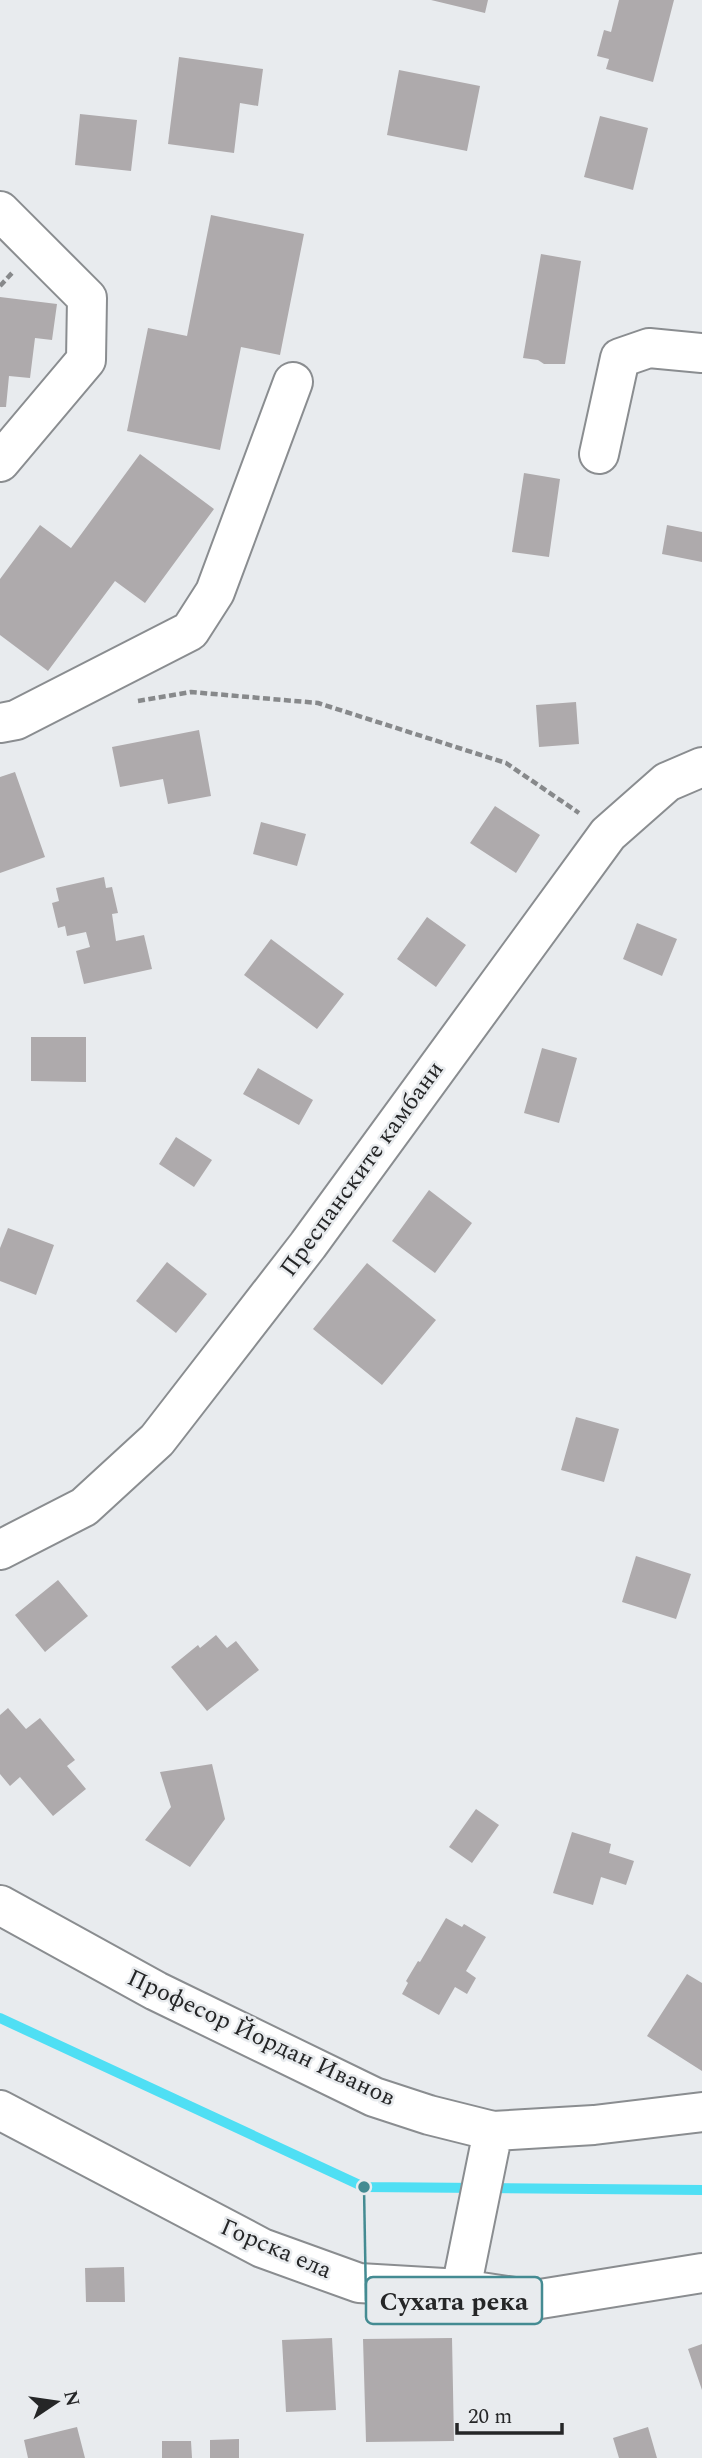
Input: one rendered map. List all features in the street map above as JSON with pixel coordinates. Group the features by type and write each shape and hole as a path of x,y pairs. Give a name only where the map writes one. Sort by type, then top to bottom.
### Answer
{"street":[{"path":"0,211 87,298 86,360 0,463"},
{"path":"598,454 620,358 649,348 702,353"},
{"path":"0,723 16,720 190,631 215,592 293,382"},
{"name":"Преспанските камбани","path":"0,1550 84,1507 157,1440 308,1245 608,834 667,782 702,767"},
{"name":"Професор Йордан Иванов","path":"0,1905 156,1991 373,2096 429,2115 493,2131 594,2125 702,2112"},
{"name":"Горска ела","path":"0,2110 262,2248 359,2283 461,2289 534,2300 702,2273"},
{"path":"461,2289 493,2131"}],"path":[{"path":"137,701 191,692 318,703 506,763 608,834"}],"building":[{"path":"431,0 488,0 485,13"},
{"path":"619,0 674,0 653,82 606,69 609,59 597,56 604,30 611,32"},
{"path":"179,57 263,69 258,106 240,103 234,153 168,144"},
{"path":"399,70 480,86 467,151 387,135"},
{"path":"80,114 137,120 131,171 75,165"},
{"path":"600,116 648,128 633,190 584,177"},
{"path":"211,215 304,234 280,355 241,347 220,450 127,431 148,328 187,336"},
{"path":"541,254 581,261 565,364 544,364 538,360 523,358"},
{"path":"0,297 57,304 52,340 35,338 30,378 9,376 6,407 0,407"},
{"path":"140,454 214,509 145,603 115,581 48,671 0,635 0,579 40,525 71,548"},
{"path":"524,473 560,479 549,557 512,552"},
{"path":"667,525 702,532 702,562 662,554"},
{"path":"576,702 579,744 539,747 536,705"},
{"path":"199,730 211,796 168,804 163,779 120,787 112,747"},
{"path":"15,772 45,857 0,873 0,777"},
{"path":"495,806 540,835 516,873 470,843"},
{"path":"261,822 306,834 297,866 253,854"},
{"path":"104,877 106,888 112,887 118,913 112,914 116,941 144,935 152,969 84,984 76,951 90,947 86,932 67,936 65,926 58,928 52,903 59,901 56,888"},
{"path":"427,917 466,945 436,987 397,959"},
{"path":"637,923 677,939 662,976 623,959"},
{"path":"271,939 344,994 317,1029 244,975"},
{"path":"31,1037 86,1037 86,1082 31,1081"},
{"path":"542,1048 577,1058 559,1123 524,1113"},
{"path":"258,1068 313,1100 299,1125 243,1094"},
{"path":"176,1137 212,1160 194,1187 159,1164"},
{"path":"429,1190 472,1223 435,1273 392,1241"},
{"path":"8,1228 54,1245 36,1295 0,1281 0,1248"},
{"path":"167,1262 207,1294 176,1333 136,1301"},
{"path":"367,1263 436,1320 382,1385 313,1329"},
{"path":"576,1417 619,1429 604,1482 561,1470"},
{"path":"636,1556 691,1574 676,1619 622,1602"},
{"path":"58,1580 88,1616 45,1652 15,1615"},
{"path":"216,1635 227,1648 236,1641 259,1670 207,1711 171,1667 198,1645 200,1648"},
{"path":"8,1708 26,1729 40,1718 75,1760 67,1766 86,1789 53,1816 20,1777 10,1786 0,1774 0,1715"},
{"path":"212,1764 225,1819 190,1867 145,1840 171,1807 160,1772"},
{"path":"476,1809 499,1825 472,1863 449,1847"},
{"path":"572,1832 611,1844 609,1853 634,1861 626,1885 601,1877 593,1905 553,1893"},
{"path":"446,1918 462,1927 464,1924 486,1937 466,1971 476,1978 467,1994 455,1987 439,2015 402,1994 408,1983 406,1981"},
{"path":"687,1974 702,1983 702,2071 647,2036"},
{"path":"124,2267 125,2302 86,2302 85,2268"},
{"path":"332,2338 336,2410 286,2412 282,2340"},
{"path":"452,2338 454,2441 366,2442 363,2339"},
{"path":"702,2344 702,2390 688,2349"},
{"path":"77,2427 85,2458 28,2458 24,2440"},
{"path":"648,2427 657,2458 619,2458 613,2438"},
{"path":"239,2439 239,2458 210,2458 210,2440"},
{"path":"162,2441 191,2441 192,2458 162,2458"}],"waterway":[{"path":"0,2018 364,2187 702,2190"}],"place":[{"name":"Сухата река","path":"364,2187"}]}
